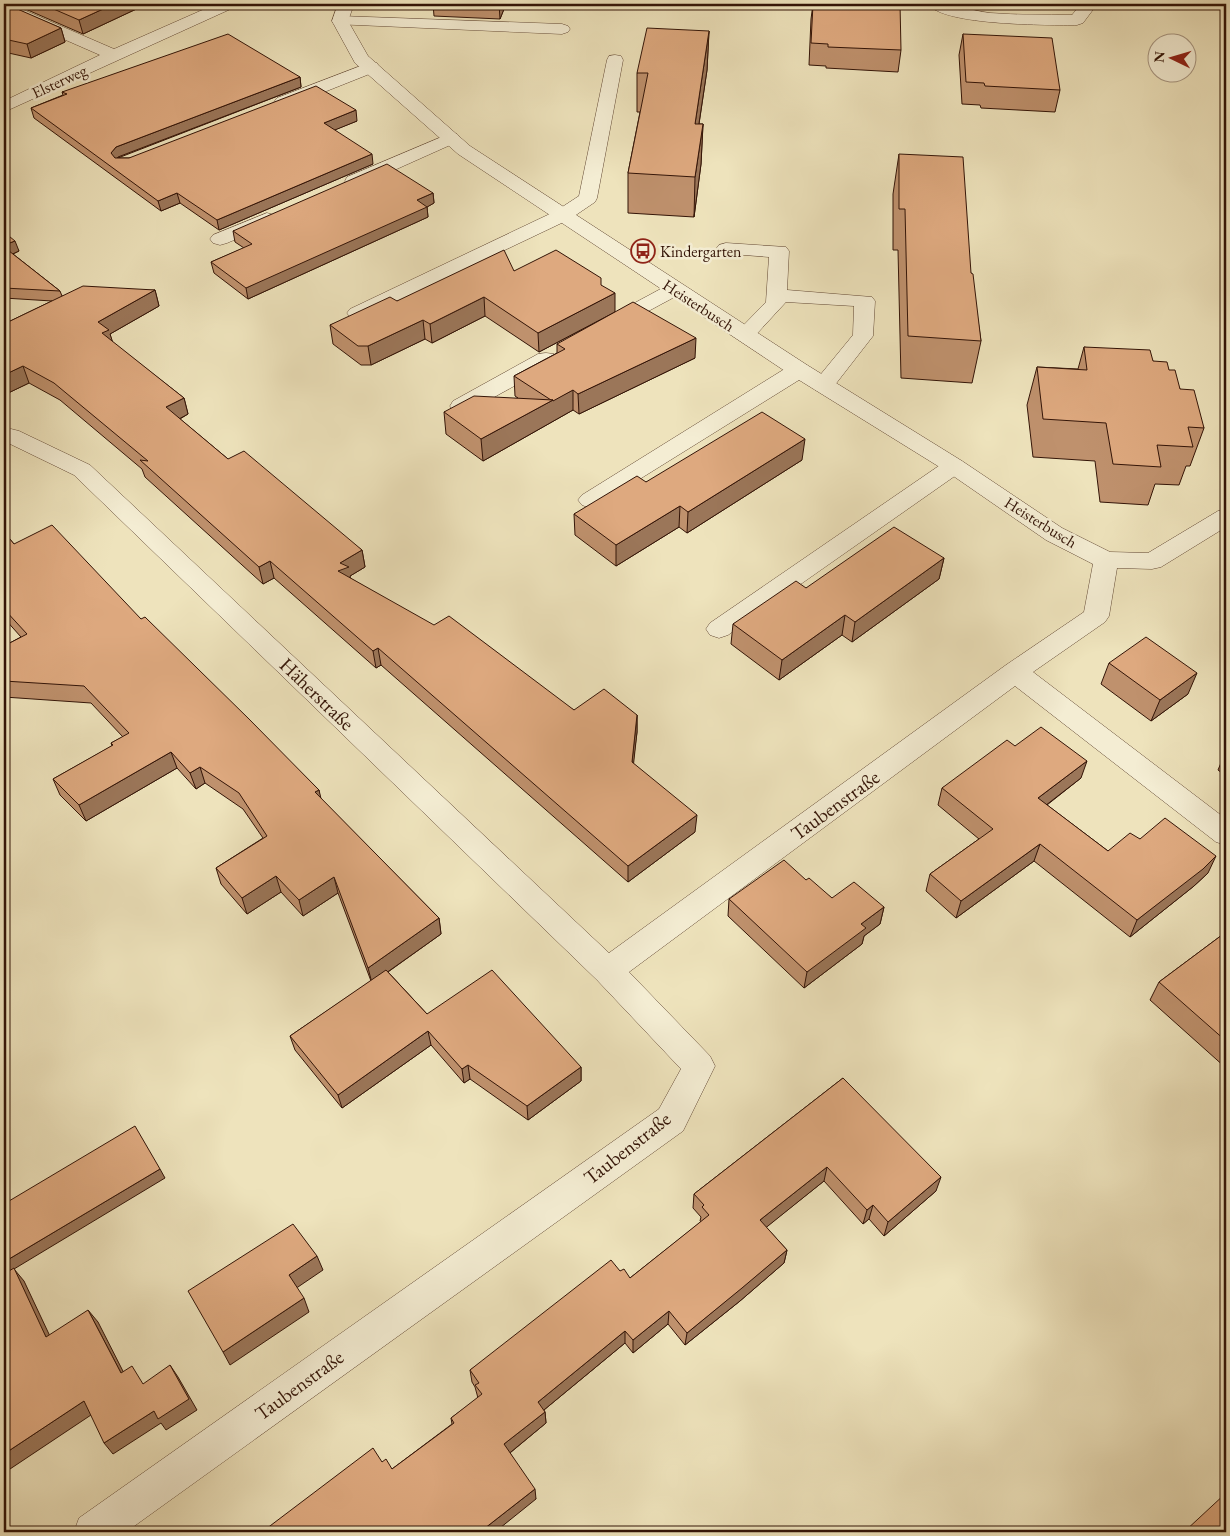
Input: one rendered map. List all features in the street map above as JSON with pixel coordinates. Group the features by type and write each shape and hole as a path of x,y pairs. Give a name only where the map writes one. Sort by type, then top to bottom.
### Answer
{"street":[{"name":"Elsterweg","path":"4,107 229,4"},
{"path":"936,4 956,12 980,17 1077,20 1087,8"},
{"name":"Elsterweg","path":"4,7 114,55"},
{"path":"343,12 562,29"},
{"name":"Heisterbusch","path":"343,12 361,59 464,150 798,370 954,466 1054,534 1106,560"},
{"path":"355,314 563,215 588,198 615,60"},
{"path":"271,106 371,67"},
{"path":"335,189 451,138"},
{"path":"220,239 282,212"},
{"path":"726,249 779,251 776,303 746,335"},
{"path":"590,336 675,289"},
{"path":"777,295 865,301 863,336 823,385"},
{"path":"461,406 564,350"},
{"path":"590,500 798,370"},
{"name":"Häherstraße","path":"11,436 82,470 608,971"},
{"path":"719,629 954,466"},
{"path":"1106,560 1152,561 1226,517"},
{"name":"Taubenstraße","path":"93,1532 671,1120 699,1066 608,971 1015,672 1096,616 1106,560"},
{"path":"1015,672 1226,834"}],"building":[{"path":"4,4 61,28 27,44 4,39"},
{"path":"42,4 114,4 79,20"},
{"path":"813,4 900,4 901,50 828,47 828,44 811,43"},
{"path":"647,28 709,31 695,124 703,124 695,177 628,173 648,73 637,73"},
{"path":"228,34 300,77 116,147 111,153 115,158 129,158 316,86 356,110 324,123 372,154 217,220 177,193 158,201 31,108 67,94 62,92"},
{"path":"963,34 1052,38 1060,90 985,86 984,83 966,82"},
{"path":"899,154 963,157 971,273 973,274 981,341 908,336 905,209 899,209"},
{"path":"387,164 433,193 417,200 427,207 246,288 211,262 252,244 233,231"},
{"path":"4,232 15,241 4,245"},
{"path":"4,247 60,291 4,288"},
{"path":"504,250 514,271 556,250 601,278 601,285 615,293 538,333 484,297 430,324 423,320 368,346 358,346 330,325 390,297 397,301"},
{"path":"83,286 155,290 98,322 109,330 102,333 184,398 166,407 228,459 244,451 362,550 340,563 349,567 338,571 434,625 449,616 574,710 604,689 637,715 632,762 697,815 628,866 378,648 373,651 270,561 259,567 140,460 148,461 54,383 23,366 4,375 4,324"},
{"path":"633,302 696,338 578,394 573,390 553,401 514,376 565,349 557,344"},
{"path":"1084,347 1150,350 1153,361 1167,362 1169,370 1175,370 1180,389 1194,390 1204,428 1188,427 1193,447 1157,445 1161,467 1113,464 1106,423 1043,419 1037,367 1087,370"},
{"path":"474,396 553,400 481,439 444,412"},
{"path":"762,412 805,439 688,512 680,506 616,545 574,514 637,476 646,482"},
{"path":"52,525 141,619 145,617 319,790 315,792 439,918 368,968 334,877 299,900 276,876 242,898 216,868 267,836 239,793 200,767 190,773 171,752 79,805 53,779 113,745 111,743 129,733 84,686 4,681 4,646 27,634 4,609 4,532 14,544"},
{"path":"894,527 944,558 855,622 845,615 782,660 733,624 796,581 806,588"},
{"path":"1146,637 1197,673 1160,700 1109,663"},
{"path":"1041,727 1087,761 1038,798 1108,851 1130,833 1140,839 1165,818 1216,856 1203,869 1137,920 1040,844 961,901 930,874 993,829 942,788 1007,740 1015,746"},
{"path":"784,860 806,880 809,878 832,898 854,882 884,907 861,924 866,928 807,972 729,899"},
{"path":"1226,932 1226,1041 1159,982"},
{"path":"386,970 427,1014 492,970 581,1067 527,1106 468,1065 462,1069 428,1031 338,1095 290,1036"},
{"path":"843,1078 941,1177 888,1222 873,1205 867,1210 827,1167 760,1220 787,1250 687,1333 669,1311 633,1340 625,1331 538,1402 545,1412 504,1444 535,1489 480,1532 262,1532 373,1448 382,1462 386,1459 392,1469 454,1423 451,1418 482,1394 475,1385 479,1383 470,1370 611,1260 620,1271 624,1269 630,1278 709,1215 702,1207 704,1205 694,1194"},
{"path":"135,1126 160,1169 4,1262 4,1204"},
{"path":"293,1224 317,1256 289,1275 304,1298 223,1352 188,1291"},
{"path":"14,1268 46,1337 88,1310 121,1373 132,1366 143,1384 170,1365 189,1399 158,1419 154,1411 104,1443 84,1401 4,1454 4,1274"},
{"path":"1226,1493 1226,1532 1184,1532"}],"place":[{"name":"Kindergarten","path":"643,251"}]}
